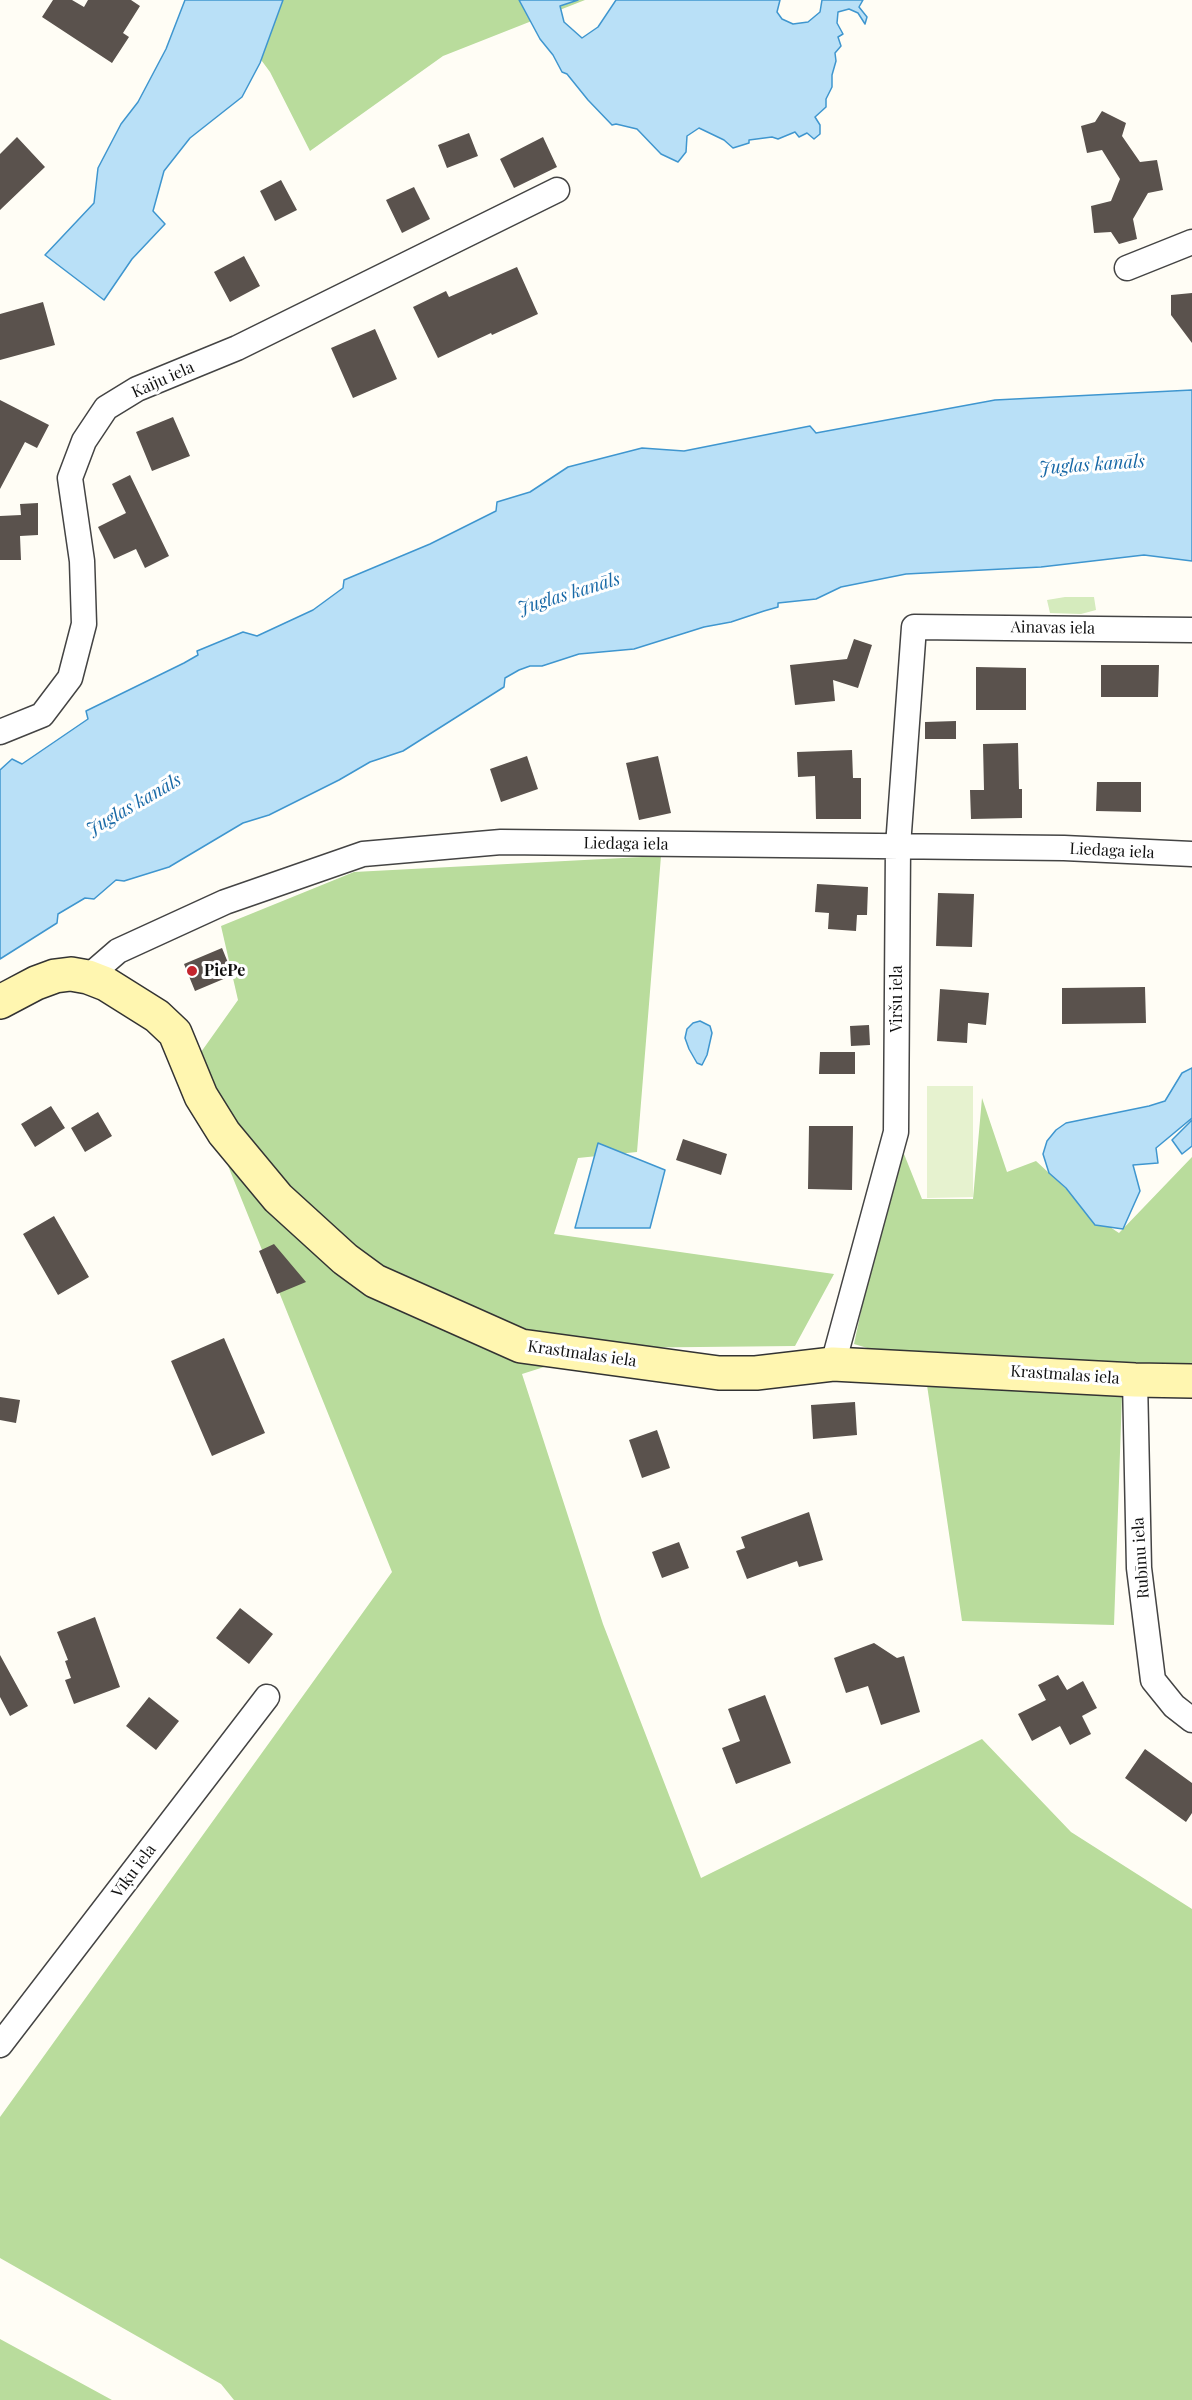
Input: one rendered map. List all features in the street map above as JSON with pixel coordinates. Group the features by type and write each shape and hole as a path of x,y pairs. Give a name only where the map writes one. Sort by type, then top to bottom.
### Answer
{"street":[{"name":"Kaiju iela","path":"0,732 42,715 70,678 84,624 82,561 69,478 84,441 106,408 137,389 237,348 557,190"},
{"path":"1127,268 1192,242"},
{"name":"Ainavas iela","path":"914,627 1192,630"},
{"name":"Viršu iela","path":"833,1364 896,1132 898,846 914,627"},
{"name":"Liedaga iela","path":"88,977 118,951 225,902 363,854 501,842 1064,848 1192,854"},
{"path":"0,1002 36,982 55,976 71,974 88,977"},
{"name":"Krastmalas iela","path":"88,977 106,984 157,1016 175,1034 201,1096 224,1133 278,1198 345,1259 375,1281 521,1346 719,1373 756,1372 833,1364 1192,1381"},
{"name":"Rubīnu iela","path":"1135,1380 1139,1568 1153,1680 1174,1706 1192,1720"},
{"name":"Vīķu iela","path":"0,2045 267,1697"}],"green space":[{"path":"217,0 585,0 443,56 310,151 270,72"},
{"path":"1065,597 1094,597 1096,610 1081,614 1050,613 1047,600"},
{"path":"661,856 637,1152 578,1158 554,1234 834,1274 795,1346 604,1348 522,1374 603,1624 701,1878 982,1739 1071,1832 1192,1909 1192,2400 234,2400 221,2384 0,2258 0,2117 392,1572 189,1069 238,1000 221,926 354,872"},
{"path":"927,1086 973,1086 973,1197 927,1198"},
{"path":"982,1098 1007,1172 1036,1161 1101,1221 1119,1233 1192,1157 1192,1365 1123,1366 1114,1625 962,1621 924,1365 854,1344 883,1209 902,1149 922,1199 973,1199"},
{"path":"0,2339 112,2400 0,2400"}],"water":[{"path":"185,0 283,0 260,63 242,97 190,138 164,171 153,211 165,224 132,259 104,300 45,255 94,203 98,168 121,124 138,102 166,49"},
{"path":"519,0 578,0 560,6 564,22 582,38 598,27 616,0 780,0 777,12 782,19 793,24 808,22 820,12 822,0 863,0 859,7 867,17 865,24 858,13 849,9 838,12 837,23 843,34 838,37 841,46 835,53 832,87 826,99 826,107 815,117 820,125 820,134 814,139 807,133 799,137 795,132 778,139 772,137 749,140 749,143 733,148 724,140 699,128 687,136 686,152 678,162 661,154 637,129 612,125 567,74 562,72 553,55 540,39"},
{"name":"Juglas kanāls","path":"1192,390 1192,561 1144,555 1041,567 906,574 841,587 816,599 778,603 778,607 634,649 579,654 542,666 530,666 505,678 504,687 403,751 370,762 269,815 243,823 169,867 124,881 116,880 94,899 85,898 58,914 57,923 0,959 0,770 12,759 22,764 88,719 86,711 184,663 198,655 197,651 243,632 257,636 313,610 343,588 344,580 430,544 496,511 497,502 530,492 568,467 642,448 684,451 810,426 816,433 995,400"},
{"path":"700,1021 710,1026 712,1033 702,1065 697,1063 685,1038 687,1029 693,1023"},
{"path":"1192,1068 1192,1118 1156,1148 1158,1163 1133,1165 1140,1191 1123,1229 1095,1225 1066,1188 1049,1173 1043,1154 1047,1141 1066,1123 1165,1101 1182,1073"},
{"path":"1192,1120 1192,1146 1182,1154 1172,1140"},
{"path":"598,1143 665,1170 650,1228 575,1228"}],"building":[{"path":"53,0 72,0 84,7 88,0 131,0 140,6 123,33 129,37 112,63 42,17"},
{"path":"1102,111 1126,123 1122,136 1140,162 1157,160 1163,190 1148,193 1133,219 1137,239 1119,244 1111,232 1094,233 1091,206 1111,201 1120,179 1102,150 1087,153 1081,126 1095,122"},
{"path":"469,133 478,156 447,168 438,145"},
{"path":"17,137 45,167 0,210 0,154"},
{"path":"543,137 557,167 514,188 500,159"},
{"path":"281,180 297,210 275,221 260,191"},
{"path":"414,187 430,219 402,233 386,200"},
{"path":"244,256 260,286 230,302 214,272"},
{"path":"517,267 538,314 438,358 413,307 446,291 449,297"},
{"path":"1192,293 1192,343 1171,315 1171,295"},
{"path":"43,302 55,345 0,360 0,314"},
{"path":"375,329 397,379 353,398 331,348"},
{"path":"0,400 49,425 37,448 25,442 0,489"},
{"path":"173,417 190,456 152,471 136,432"},
{"path":"130,475 169,556 145,568 136,549 114,559 98,527 126,513 112,484"},
{"path":"38,503 38,535 20,536 21,560 0,560 0,516 21,515 20,504"},
{"path":"854,639 872,645 858,688 833,680 835,701 795,705 790,665 847,659"},
{"path":"1101,665 1159,665 1158,697 1101,697"},
{"path":"976,667 1026,668 1026,710 976,710"},
{"path":"956,721 956,739 925,739 925,722"},
{"path":"1018,743 1022,818 971,819 970,790 984,790 983,744"},
{"path":"852,750 853,778 861,778 861,819 816,819 815,776 798,777 797,752"},
{"path":"527,756 538,789 501,802 490,769"},
{"path":"658,756 671,813 639,820 626,763"},
{"path":"1097,782 1141,782 1141,812 1096,811"},
{"path":"817,884 868,887 867,915 857,915 856,931 828,929 829,913 815,912"},
{"path":"938,893 974,894 972,947 936,946"},
{"path":"222,948 233,975 195,991 184,964"},
{"path":"1145,987 1146,1023 1062,1024 1062,988"},
{"path":"940,989 989,993 986,1025 968,1023 967,1043 937,1041"},
{"path":"869,1025 870,1045 851,1046 850,1026"},
{"path":"820,1052 855,1052 855,1074 819,1074"},
{"path":"51,1106 65,1128 35,1147 21,1124"},
{"path":"98,1112 112,1136 85,1152 71,1128"},
{"path":"809,1126 853,1126 852,1190 808,1189"},
{"path":"683,1139 727,1154 721,1175 676,1160"},
{"path":"54,1216 89,1277 58,1295 23,1234"},
{"path":"274,1244 306,1282 277,1294 259,1251"},
{"path":"224,1338 265,1433 212,1456 171,1361"},
{"path":"0,1397 20,1400 16,1423 0,1420"},
{"path":"855,1402 857,1435 813,1439 811,1405"},
{"path":"657,1430 670,1468 642,1478 629,1440"},
{"path":"809,1512 823,1560 799,1567 797,1561 747,1579 736,1551 745,1548 741,1537"},
{"path":"679,1542 689,1568 662,1578 652,1552"},
{"path":"240,1608 273,1634 249,1664 216,1638"},
{"path":"95,1617 120,1687 74,1704 65,1680 71,1678 65,1661 68,1660 57,1632"},
{"path":"874,1643 897,1658 904,1656 920,1712 881,1725 868,1686 846,1693 834,1658"},
{"path":"0,1655 28,1706 10,1716 0,1697"},
{"path":"1058,1675 1067,1690 1083,1681 1097,1708 1082,1716 1091,1734 1070,1745 1060,1726 1032,1741 1018,1714 1046,1700 1038,1685"},
{"path":"765,1695 791,1763 736,1784 722,1748 740,1741 728,1709"},
{"path":"149,1697 179,1721 156,1750 126,1726"},
{"path":"1145,1749 1192,1783 1192,1813 1186,1822 1125,1778"}],"place":[{"name":"PiePe","path":"192,971"}]}
